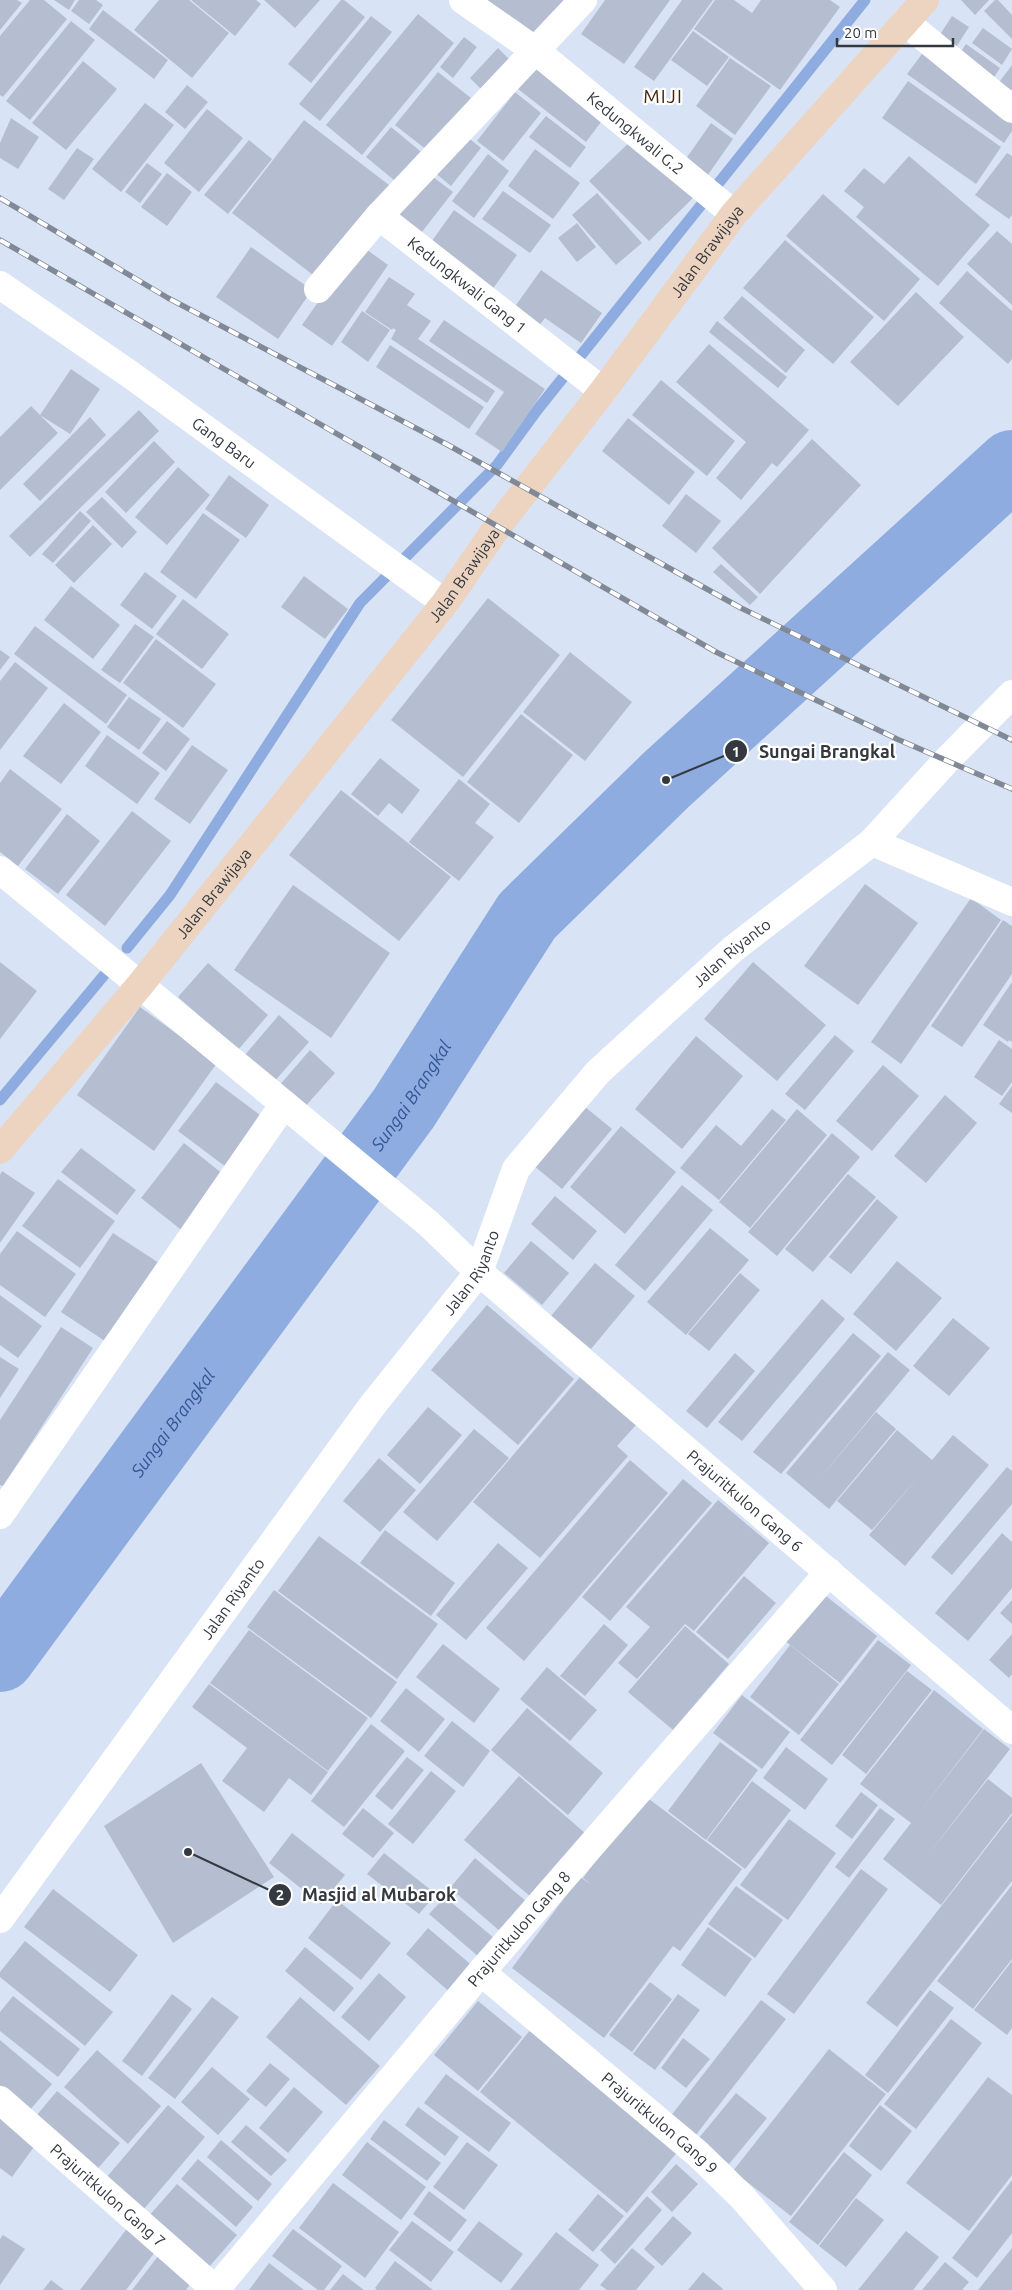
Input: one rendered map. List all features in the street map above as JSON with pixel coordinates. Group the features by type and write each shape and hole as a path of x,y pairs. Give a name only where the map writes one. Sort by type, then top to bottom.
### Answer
{"main road":[{"name":"Jalan Brawijaya","path":"0,1150 140,985 444,603 593,384 734,214 925,0"}],"street":[{"name":"Kedungkwali G.2","path":"463,0 536,51 734,214"},
{"path":"318,289 379,216 583,0"},
{"path":"906,22 1012,109"},
{"name":"Kedungkwali Gang 1","path":"379,216 593,384"},
{"name":"Gang Baru","path":"0,285 131,375 444,603"},
{"name":"Jalan Riyanto","path":"0,1919 372,1406 479,1272 516,1169 598,1072 733,948 872,842 946,761 1012,694"},
{"path":"872,842 1012,902"},
{"name":"Prajuritkulon Gang 6","path":"0,870 308,1122 429,1224 479,1272 1012,1730"},
{"path":"5,1508 284,1104"},
{"name":"Prajuritkulon Gang 8","path":"215,2290 481,1972 829,1572"},
{"name":"Prajuritkulon Gang 9","path":"481,1972 698,2154 743,2198 823,2290"},
{"name":"Prajuritkulon Gang 7","path":"0,2100 215,2290"}],"building":[{"path":"0,0 17,0 22,3 0,30"},
{"path":"30,0 44,0 67,19 3,97 0,95 0,36"},
{"path":"54,0 75,0 69,10"},
{"path":"79,0 96,0 103,5 89,24 71,11"},
{"path":"159,0 189,0 229,33 192,78 134,30"},
{"path":"191,0 256,0 261,4 235,36"},
{"path":"264,0 320,0 295,28"},
{"path":"341,0 344,0 365,17 311,83 288,64"},
{"path":"479,0 568,0 542,44"},
{"path":"605,0 670,0 624,64 581,34"},
{"path":"682,0 713,0 654,81 634,67"},
{"path":"715,0 734,0 752,13 761,0 830,0 840,7 780,90 694,29"},
{"path":"961,0 989,0 975,15"},
{"path":"995,0 998,0 1012,15 1012,39 984,11"},
{"path":"103,10 168,60 154,79 89,29"},
{"path":"418,14 454,43 362,155 326,125"},
{"path":"371,16 392,32 320,121 299,104"},
{"path":"952,16 969,27 951,55 934,44"},
{"path":"71,21 95,40 30,120 6,101"},
{"path":"983,28 1012,49 1002,65 972,43"},
{"path":"693,31 729,57 707,86 671,60"},
{"path":"464,37 477,47 453,78 440,67"},
{"path":"966,44 1000,68 991,82 956,59"},
{"path":"498,48 510,60 482,90 470,78"},
{"path":"925,50 1012,111 1012,131 1004,143 907,74"},
{"path":"730,58 771,86 735,135 696,106"},
{"path":"83,61 117,89 66,150 32,123"},
{"path":"1012,65 1012,89 1008,94 997,85"},
{"path":"537,66 604,118 586,142 518,89"},
{"path":"438,72 471,98 428,151 395,125"},
{"path":"908,81 1001,147 976,184 882,118"},
{"path":"187,85 208,102 185,129 165,112"},
{"path":"515,92 541,113 503,161 477,141"},
{"path":"145,103 174,125 121,192 92,169"},
{"path":"207,109 243,138 199,192 164,163"},
{"path":"546,116 586,147 570,168 529,137"},
{"path":"11,118 39,137 18,169 0,158 0,143"},
{"path":"304,120 389,185 317,278 232,213"},
{"path":"711,123 733,139 705,179 683,163"},
{"path":"391,127 425,155 400,185 366,157"},
{"path":"465,135 481,148 451,186 434,172"},
{"path":"634,138 693,198 649,241 589,181"},
{"path":"249,140 272,159 228,214 204,195"},
{"path":"77,148 94,159 64,200 48,189"},
{"path":"535,149 580,183 553,219 508,186"},
{"path":"1007,153 1012,156 1012,215 1009,219 975,195"},
{"path":"488,154 509,171 474,218 452,201"},
{"path":"909,156 990,225 938,286 856,217 864,207 844,191 864,168 884,184"},
{"path":"147,163 162,174 140,203 125,192"},
{"path":"167,173 192,192 167,226 141,207"},
{"path":"429,174 453,192 418,237 394,218"},
{"path":"503,191 551,225 530,253 482,219"},
{"path":"597,193 642,243 616,265 572,215"},
{"path":"823,194 920,279 884,321 786,236"},
{"path":"454,210 517,255 492,290 429,245"},
{"path":"577,223 596,247 577,262 558,238"},
{"path":"997,231 1012,244 1012,305 967,264"},
{"path":"785,240 874,317 833,364 743,288"},
{"path":"359,244 388,265 332,346 302,325"},
{"path":"251,247 312,290 278,339 216,297"},
{"path":"541,270 602,313 581,343 545,318 536,330 511,312"},
{"path":"967,271 1012,311 1012,359 1008,364 939,303"},
{"path":"389,277 415,294 407,305 431,321 418,339 495,391 487,403 391,339 396,330 393,328 392,330 365,312"},
{"path":"916,292 964,337 898,406 850,362"},
{"path":"742,296 805,350 786,373 723,318"},
{"path":"362,311 390,330 368,362 341,342"},
{"path":"444,320 545,389 502,452 475,434 504,392 429,341"},
{"path":"717,321 787,377 778,388 709,332"},
{"path":"709,344 809,430 777,467 772,463 741,500 716,478 746,442 676,382"},
{"path":"390,345 484,407 469,429 376,367"},
{"path":"71,369 100,389 70,434 40,415"},
{"path":"661,380 735,441 707,476 632,415"},
{"path":"31,406 58,433 0,490 0,437"},
{"path":"139,410 159,431 30,557 9,536"},
{"path":"90,417 106,435 40,501 23,484"},
{"path":"628,418 695,472 669,505 602,451"},
{"path":"812,439 861,485 760,594 712,548"},
{"path":"154,441 175,462 126,513 105,492"},
{"path":"178,467 210,495 167,545 135,517"},
{"path":"229,475 269,505 246,538 205,509"},
{"path":"686,494 721,521 696,553 662,526"},
{"path":"102,497 137,532 122,548 86,512"},
{"path":"80,511 91,521 53,563 42,554"},
{"path":"203,513 240,540 196,599 160,572"},
{"path":"93,525 112,544 74,583 55,565"},
{"path":"721,564 758,597 750,605 713,572"},
{"path":"145,572 177,596 152,629 120,605"},
{"path":"304,576 348,609 325,639 281,607"},
{"path":"71,586 120,625 93,659 44,620"},
{"path":"488,598 560,655 463,777 391,720"},
{"path":"183,599 229,634 202,669 156,634"},
{"path":"135,624 154,637 120,683 101,670"},
{"path":"35,626 127,695 106,724 14,654"},
{"path":"156,639 216,684 183,728 123,683"},
{"path":"0,650 10,657 0,670"},
{"path":"570,652 632,702 585,761 523,712"},
{"path":"15,662 48,688 0,750 0,681"},
{"path":"129,697 161,719 139,750 107,727"},
{"path":"64,703 101,732 61,784 23,756"},
{"path":"521,714 573,755 519,823 467,782"},
{"path":"167,721 190,739 166,771 142,753"},
{"path":"107,735 160,773 137,804 85,766"},
{"path":"192,745 228,770 190,824 154,799"},
{"path":"380,758 420,790 402,814 389,803 378,816 351,794"},
{"path":"10,769 62,809 18,866 0,852 0,783"},
{"path":"459,779 490,804 475,823 494,837 459,881 409,842"},
{"path":"341,790 451,877 399,941 289,855"},
{"path":"132,811 171,841 105,926 66,895"},
{"path":"67,814 100,841 58,894 25,869"},
{"path":"865,884 918,923 858,1005 804,966"},
{"path":"293,885 390,953 331,1038 234,970"},
{"path":"971,898 1001,920 901,1064 871,1042"},
{"path":"1003,920 1012,926 1012,974 962,1047 931,1026"},
{"path":"0,962 37,991 0,1039"},
{"path":"753,962 826,1025 777,1081 704,1019"},
{"path":"208,963 268,1015 238,1050 178,997"},
{"path":"1012,982 1012,1042 1009,1040 1008,1042 983,1025"},
{"path":"140,1007 217,1063 154,1151 77,1095"},
{"path":"279,1015 309,1042 273,1083 244,1056"},
{"path":"835,1035 854,1051 805,1110 785,1094"},
{"path":"696,1036 743,1076 682,1149 635,1109"},
{"path":"999,1040 1012,1049 1012,1082 1002,1096 974,1077"},
{"path":"310,1050 335,1073 303,1109 278,1087"},
{"path":"883,1065 919,1096 872,1151 836,1121"},
{"path":"216,1082 264,1118 226,1167 178,1131"},
{"path":"1012,1086 1012,1113 999,1104"},
{"path":"945,1095 977,1123 926,1183 894,1156"},
{"path":"584,1106 612,1129 562,1189 533,1165"},
{"path":"772,1109 786,1120 719,1200 680,1168 716,1125 741,1146"},
{"path":"797,1109 827,1135 750,1228 719,1202"},
{"path":"621,1126 676,1172 625,1234 570,1187"},
{"path":"832,1133 860,1157 777,1256 748,1232"},
{"path":"184,1143 228,1178 184,1232 141,1198"},
{"path":"81,1148 136,1190 117,1215 61,1172"},
{"path":"2,1171 35,1193 0,1243 0,1175"},
{"path":"848,1174 876,1197 813,1272 785,1249"},
{"path":"58,1179 115,1221 80,1268 22,1226"},
{"path":"682,1185 713,1210 645,1291 615,1265"},
{"path":"555,1196 597,1231 573,1260 531,1224"},
{"path":"877,1199 898,1217 851,1274 829,1257"},
{"path":"710,1228 749,1260 686,1335 647,1302"},
{"path":"17,1231 76,1274 45,1317 0,1285 0,1254"},
{"path":"113,1233 159,1263 108,1343 61,1312"},
{"path":"531,1241 569,1273 542,1305 504,1273"},
{"path":"897,1261 942,1298 896,1351 853,1314"},
{"path":"595,1263 635,1296 591,1349 551,1316"},
{"path":"740,1273 760,1290 709,1351 688,1334"},
{"path":"0,1295 42,1326 18,1358 0,1345"},
{"path":"822,1299 845,1319 742,1441 718,1422"},
{"path":"487,1305 574,1379 518,1445 431,1370"},
{"path":"953,1318 990,1348 949,1396 913,1366"},
{"path":"61,1327 93,1348 3,1486 0,1485 0,1420"},
{"path":"853,1333 881,1356 781,1474 753,1452"},
{"path":"888,1352 910,1370 815,1484 876,1412 896,1429 829,1509 786,1473"},
{"path":"735,1353 755,1371 707,1428 686,1411"},
{"path":"0,1357 19,1369 0,1398"},
{"path":"580,1377 636,1425 617,1446 628,1456 540,1558 473,1502"},
{"path":"428,1407 462,1435 420,1484 387,1455"},
{"path":"474,1429 509,1458 437,1541 403,1512"},
{"path":"897,1430 932,1460 953,1435 989,1465 905,1566 869,1535 919,1476 872,1530 837,1501"},
{"path":"379,1458 416,1490 380,1532 343,1501"},
{"path":"630,1460 668,1493 524,1661 486,1628"},
{"path":"1007,1467 1012,1471 1012,1504 952,1575 931,1557"},
{"path":"683,1479 712,1503 610,1621 582,1597"},
{"path":"718,1500 769,1543 694,1631 685,1624 637,1679 618,1663 650,1627 626,1607"},
{"path":"385,1530 455,1583 431,1616 360,1563"},
{"path":"1002,1533 1012,1542 1012,1588 968,1641 935,1613"},
{"path":"319,1536 438,1624 397,1679 278,1591"},
{"path":"498,1543 528,1568 466,1640 436,1615"},
{"path":"744,1576 776,1603 728,1659 696,1632"},
{"path":"274,1590 397,1682 371,1718 247,1627"},
{"path":"822,1593 877,1636 840,1683 785,1641"},
{"path":"1012,1600 1012,1624 1000,1613"},
{"path":"604,1624 628,1645 585,1696 560,1676"},
{"path":"685,1626 729,1664 673,1730 628,1692"},
{"path":"249,1630 368,1718 328,1771 210,1683"},
{"path":"1012,1634 1012,1674 1009,1678 989,1660"},
{"path":"878,1640 911,1665 832,1765 800,1740"},
{"path":"443,1644 500,1689 474,1723 416,1677"},
{"path":"790,1645 839,1684 799,1735 750,1697"},
{"path":"547,1667 597,1710 570,1741 520,1699"},
{"path":"907,1671 932,1690 866,1774 842,1755"},
{"path":"209,1684 328,1772 311,1795 289,1778 264,1812 222,1781 247,1748 192,1707"},
{"path":"406,1688 445,1719 419,1752 380,1721"},
{"path":"934,1690 983,1729 918,1814 984,1729 1010,1749 927,1856 988,1779 1012,1798 1012,1813 941,1905 883,1859 911,1823 860,1784"},
{"path":"742,1695 790,1732 762,1769 713,1733"},
{"path":"527,1708 603,1773 568,1815 491,1750"},
{"path":"452,1721 490,1751 463,1787 424,1756"},
{"path":"371,1724 405,1751 344,1827 311,1801"},
{"path":"720,1742 758,1770 706,1840 668,1811"},
{"path":"786,1747 828,1779 805,1810 763,1778"},
{"path":"407,1757 424,1770 392,1810 375,1796"},
{"path":"201,1763 274,1877 173,1943 104,1826"},
{"path":"431,1771 456,1791 413,1844 388,1824"},
{"path":"519,1776 585,1833 531,1897 464,1840"},
{"path":"752,1781 791,1810 745,1869 707,1840"},
{"path":"861,1792 878,1805 852,1839 835,1826"},
{"path":"645,1796 742,1869 680,1951 673,1946 604,2038 512,1968 580,1877 592,1885 583,1878"},
{"path":"363,1808 394,1833 373,1858 342,1834"},
{"path":"880,1808 895,1819 849,1878 835,1867"},
{"path":"1012,1815 1012,1881 897,2027 866,2003"},
{"path":"789,1819 836,1853 788,1920 740,1885"},
{"path":"292,1833 345,1875 321,1904 269,1863"},
{"path":"384,1853 436,1894 419,1914 367,1874"},
{"path":"475,1858 527,1902 501,1932 450,1888"},
{"path":"861,1869 888,1889 794,2014 767,1994"},
{"path":"1012,1885 1012,1959 973,2009 937,1981"},
{"path":"736,1886 783,1920 755,1958 708,1924"},
{"path":"53,1889 138,1955 110,1992 24,1927"},
{"path":"445,1897 494,1938 479,1957 429,1914"},
{"path":"337,1900 391,1943 361,1980 308,1938"},
{"path":"708,1927 752,1959 725,1997 681,1965"},
{"path":"428,1928 475,1968 452,1994 406,1954"},
{"path":"25,1941 113,2012 85,2046 0,1977 0,1972"},
{"path":"305,1947 354,1988 334,2012 285,1971"},
{"path":"1012,1961 1012,2028 1007,2035 974,2010"},
{"path":"379,1973 406,1997 369,2041 341,2017"},
{"path":"650,1982 672,1999 632,2052 609,2035"},
{"path":"930,1990 954,2008 888,2093 865,2075"},
{"path":"172,1994 192,2009 142,2076 122,2061"},
{"path":"678,1994 700,2010 655,2070 633,2054"},
{"path":"13,1996 80,2049 58,2077 0,2031 0,2012"},
{"path":"212,1997 239,2017 175,2099 148,2078"},
{"path":"300,1997 380,2066 346,2105 266,2037"},
{"path":"761,2000 786,2019 695,2136 670,2117"},
{"path":"478,2001 522,2037 478,2091 434,2055"},
{"path":"951,2019 982,2043 916,2129 884,2104"},
{"path":"531,2029 679,2150 627,2213 480,2092"},
{"path":"683,2038 710,2059 686,2088 661,2068"},
{"path":"0,2040 52,2084 30,2110 0,2085"},
{"path":"829,2049 886,2094 791,2216 733,2171"},
{"path":"97,2050 161,2106 128,2144 64,2087"},
{"path":"270,2063 290,2079 266,2107 246,2091"},
{"path":"212,2067 250,2099 218,2135 181,2102"},
{"path":"446,2074 511,2123 489,2152 424,2103"},
{"path":"988,2077 1012,2095 1012,2175 969,2231 906,2183"},
{"path":"294,2087 323,2112 288,2153 259,2128"},
{"path":"57,2091 120,2143 93,2174 31,2122"},
{"path":"736,2093 767,2118 729,2164 698,2139"},
{"path":"168,2105 205,2137 143,2210 106,2178"},
{"path":"880,2105 912,2131 881,2171 849,2146"},
{"path":"418,2107 459,2137 445,2156 405,2125"},
{"path":"0,2112 39,2140 12,2177 0,2168"},
{"path":"384,2120 441,2163 427,2181 370,2139"},
{"path":"246,2125 287,2160 271,2176 231,2142"},
{"path":"221,2140 272,2184 258,2201 207,2157"},
{"path":"367,2142 426,2187 401,2220 342,2175"},
{"path":"467,2142 498,2165 464,2210 433,2187"},
{"path":"844,2152 872,2175 818,2245 789,2222"},
{"path":"198,2159 253,2207 236,2227 181,2179"},
{"path":"676,2164 698,2184 672,2212 651,2192"},
{"path":"1012,2180 1012,2233 977,2278 952,2258"},
{"path":"333,2183 399,2232 365,2278 299,2228"},
{"path":"177,2184 237,2235 208,2268 148,2217"},
{"path":"429,2191 467,2220 450,2242 413,2214"},
{"path":"598,2194 624,2216 593,2252 568,2230"},
{"path":"647,2196 662,2210 615,2264 600,2250"},
{"path":"856,2198 884,2220 846,2267 819,2246"},
{"path":"673,2216 692,2233 662,2266 644,2249"},
{"path":"412,2221 454,2252 431,2282 389,2250"},
{"path":"479,2221 523,2254 501,2283 457,2250"},
{"path":"132,2222 161,2244 126,2290 80,2290"},
{"path":"293,2229 342,2266 324,2290 318,2290 272,2256"},
{"path":"906,2231 939,2257 913,2290 858,2290"},
{"path":"556,2232 599,2265 579,2290 510,2290"},
{"path":"3,2235 25,2249 0,2285 0,2239"},
{"path":"632,2248 655,2267 636,2290 607,2290 600,2285"},
{"path":"1012,2248 1012,2290 978,2290"},
{"path":"162,2251 196,2276 186,2290 132,2290"},
{"path":"395,2261 433,2290 377,2290 375,2288"},
{"path":"945,2262 969,2282 962,2290 922,2290"},
{"path":"269,2263 304,2290 249,2290"},
{"path":"703,2272 723,2289 688,2290"},
{"path":"343,2274 364,2290 330,2290"},
{"path":"51,2280 64,2290 43,2290"}],"waterway":[{"path":"127,948 170,895 360,603 497,465 538,409 865,0"},
{"name":"Sungai Brangkal","path":"0,1657 404,1108 527,916 666,780 1012,465"},
{"path":"0,1100 105,974"}],"railway":[{"path":"0,198 168,298 448,445 741,608 1012,740"},
{"path":"0,240 716,652 897,739 1012,789"}],"place":[{"name":"Sungai Brangkal","path":"666,780"},
{"name":"Masjid al Mubarok","path":"188,1852"}],"district":[{"name":"MIJI","path":"663,96"}]}
